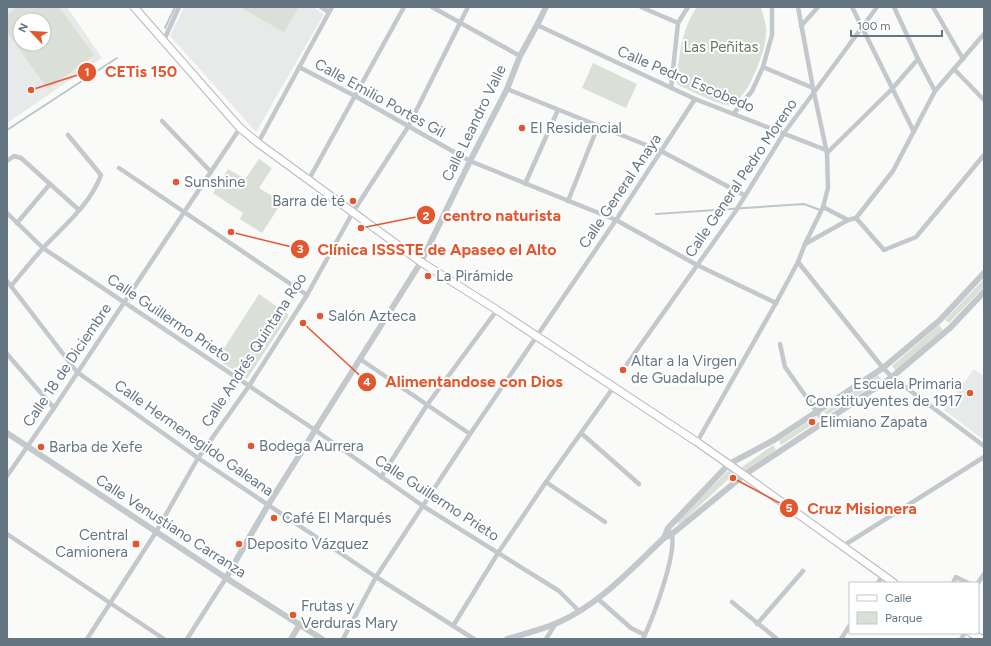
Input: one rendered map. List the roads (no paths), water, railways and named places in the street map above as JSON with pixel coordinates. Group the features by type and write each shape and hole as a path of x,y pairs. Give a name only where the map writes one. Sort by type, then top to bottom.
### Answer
{"main road":[{"path":"134,7 240,128 308,181 421,262 497,310 613,388 697,442 893,582"},
{"path":"973,634 982,639"}],"street":[{"path":"164,40 179,7"},
{"path":"321,7 329,12"},
{"path":"258,143 332,7"},
{"path":"308,181 404,7"},
{"path":"432,7 520,56"},
{"name":"Calle Andrés Quintana Roo","path":"87,639 156,532 198,458 249,386 307,294 353,212 408,127 468,7"},
{"name":"Calle Leandro Valle","path":"226,578 268,505 421,262 507,89 520,56 546,7"},
{"path":"641,7 678,23"},
{"path":"671,88 678,23 688,7"},
{"path":"734,113 752,91 763,67 772,35 772,7"},
{"path":"697,442 776,304 798,262 823,207 828,188 827,152 814,94 798,7"},
{"path":"802,26 818,7"},
{"path":"852,7 914,132"},
{"name":"Calle General Pedro Moreno","path":"627,364 734,212 784,133 877,7"},
{"path":"894,7 918,59 935,91"},
{"path":"933,7 963,59"},
{"name":"Calle Pedro Escobedo","path":"537,25 695,99 784,133 827,152"},
{"path":"805,244 848,220 856,218 893,171 935,91 984,34"},
{"path":"827,152 892,89 918,59"},
{"name":"Calle Emilio Portes Gil","path":"299,67 355,96 470,161 616,220 697,265 776,304"},
{"path":"763,67 813,88"},
{"path":"954,69 984,100"},
{"path":"507,89 661,151 744,196"},
{"name":"Calle General Anaya","path":"343,639 376,577 470,434 616,220 695,99"},
{"path":"526,184 558,110"},
{"path":"162,121 211,172"},
{"path":"568,201 598,126"},
{"name":"Calle 18 de Diciembre","path":"7,476 54,408 240,128"},
{"path":"11,286 43,248 80,210 98,183 101,175 68,135"},
{"path":"856,218 884,250 916,237 984,155"},
{"path":"7,161 14,156 21,158 80,210"},
{"path":"119,168 307,294"},
{"path":"17,223 50,184"},
{"path":"823,207 848,220"},
{"name":"Calle Guillermo Prieto","path":"7,213 43,248 315,430 423,506 559,591 579,611"},
{"path":"798,262 883,368 892,377 984,446"},
{"path":"507,639 556,623 598,599 664,538 729,464 774,440 883,368 940,320 984,273"},
{"name":"Calle Hermenegildo Galeana","path":"7,281 78,372 198,458 376,577 474,639"},
{"path":"670,531 744,475 892,377 950,328 984,292"},
{"path":"381,477 427,405 497,310"},
{"path":"940,320 950,328"},
{"path":"780,344 785,368 818,411 824,422"},
{"path":"7,354 54,408"},
{"path":"360,359 470,434"},
{"path":"453,626 498,553 546,482 613,388"},
{"name":"Calle Venustiano Carranza","path":"7,433 226,578 322,639"},
{"path":"581,433 639,484"},
{"path":"774,440 781,451"},
{"path":"843,546 984,457"},
{"path":"546,482 605,522"},
{"path":"598,599 631,628 644,637 660,597 673,544 670,531"},
{"path":"7,534 164,639"},
{"path":"758,624 803,572"},
{"path":"879,582 883,575"},
{"path":"954,582 956,577 966,582"},
{"path":"187,639 226,578"},
{"path":"732,602 777,639"},
{"path":"546,639 556,623"},
{"path":"291,639 300,624"},
{"path":"840,639 849,626"}],"waterway":[{"path":"165,28 175,7"},
{"path":"7,130 117,58"},
{"path":"656,214 804,204 820,210"}],"place":[{"name":"CETis 150","path":"31,90"},
{"name":"El Residencial","path":"522,128"},
{"name":"Sunshine","path":"176,182"},
{"name":"Barra de té","path":"353,201"},
{"name":"centro naturista","path":"361,228"},
{"name":"Clínica ISSSTE de Apaseo el Alto","path":"231,232"},
{"name":"La Pirámide","path":"428,276"},
{"name":"Salón Azteca","path":"320,316"},
{"name":"Alimentandose con Dios","path":"303,323"},
{"name":"Altar a la Virgen de Guadalupe","path":"623,370"},
{"name":"Escuela Primaria Constituyentes de 1917","path":"970,393"},
{"name":"Elimiano Zapata","path":"812,422"},
{"name":"Bodega Aurrera","path":"251,446"},
{"name":"Barba de Xefe","path":"41,447"},
{"name":"Cruz Misionera","path":"733,478"},
{"name":"Café El Marqués","path":"274,518"},
{"name":"Central Camionera","path":"136,544"},
{"name":"Deposito Vázquez","path":"239,544"},
{"name":"Frutas y Verduras Mary","path":"293,615"}],"park label":[{"name":"Las Peñitas","path":"721,47"}]}
